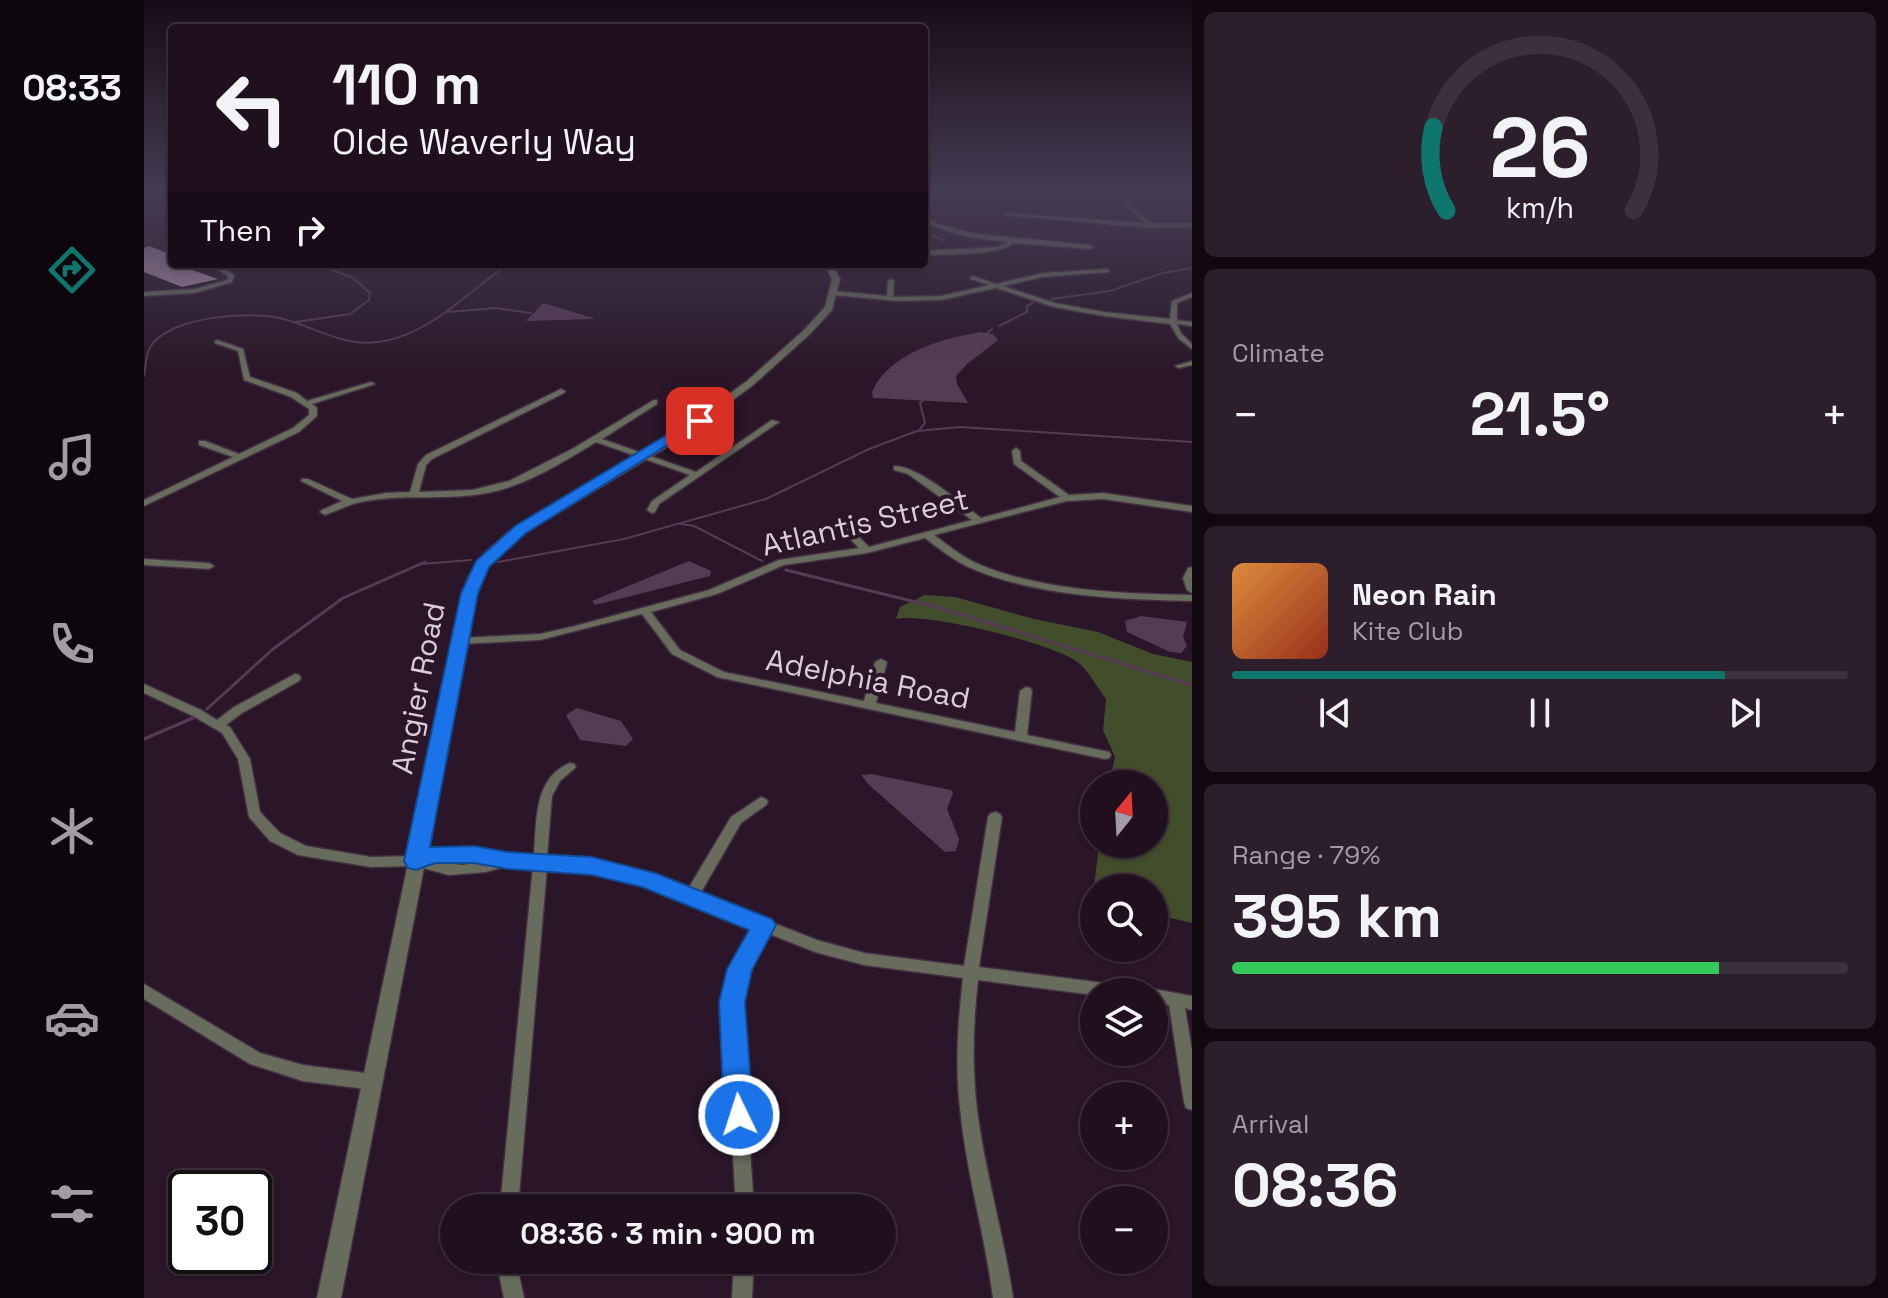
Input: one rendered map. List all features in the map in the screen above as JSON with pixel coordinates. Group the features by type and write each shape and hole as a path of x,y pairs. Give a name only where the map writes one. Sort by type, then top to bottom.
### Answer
{"street":[{"path":"144,294 195,291 230,281 232,276 219,268"},
{"path":"830,268 836,279 834,293 890,298 941,298 1055,273 1107,271"},
{"path":"973,278 990,286 1077,309 1192,324"},
{"path":"890,298 891,281"},
{"name":"Angier Road","path":"329,1298 472,582 493,551 540,517 644,456 708,415 750,383 821,318 834,293"},
{"path":"1192,295 1174,302 1173,322 1176,332 1192,347"},
{"path":"217,342 241,350 247,378 308,403 371,384"},
{"path":"1179,366 1192,363"},
{"path":"414,495 422,464 429,457 561,391"},
{"path":"325,512 350,501 493,489 524,477 595,439 654,402"},
{"path":"144,503 306,423 313,416 308,403"},
{"path":"652,510 655,503 775,422"},
{"path":"595,439 697,475"},
{"path":"202,443 240,457"},
{"path":"1016,451 1017,462 1067,498"},
{"path":"897,468 911,472 978,520"},
{"path":"305,481 350,501"},
{"name":"Atlantis Street","path":"459,641 540,637 713,592 782,562 867,550 1067,498 1121,498 1192,509"},
{"path":"851,526 852,536 867,550"},
{"path":"926,534 958,557 1001,575 1127,597 1192,598"},
{"path":"144,562 209,566"},
{"path":"1192,570 1188,578 1192,590"},
{"name":"Adelphia Road","path":"645,611 676,652 704,669 745,681 1105,755"},
{"path":"869,706 881,662"},
{"path":"218,725 295,678"},
{"path":"144,688 218,725 240,750 254,814 275,837 303,851 371,862 416,861 431,869 498,865 508,860 540,861 619,872 691,896 815,946 864,959 1080,987"},
{"path":"1021,737 1026,691"},
{"path":"510,1194 548,790 555,778 570,767"},
{"path":"691,896 736,820 761,802"},
{"path":"995,817 970,974 968,1104 1003,1298"},
{"path":"744,1194 732,1002 740,969 764,925"},
{"path":"144,991 244,1053 267,1063 316,1076 373,1082"},
{"path":"1184,1001 1192,1102"},
{"path":"509,1274 514,1298"},
{"path":"742,1298 743,1274"}],"green space":[{"path":"925,595 955,597 1034,619 1098,632 1153,654 1192,662 1192,923 1168,917 1168,874 1096,874 1097,858 1168,858 1168,770 1112,770 1115,757 1103,730 1106,699 1080,664 1046,648 991,631 934,620 896,619 900,607"}],"shaded area":[{"path":"543,303 593,318 594,319 526,321"},
{"path":"980,332 993,334 998,340 956,376 968,403 873,398 872,392 880,379 903,358 933,344"},
{"path":"689,561 711,571 710,576 595,605 592,601"},
{"path":"1141,616 1187,622 1183,637 1187,646 1181,653 1170,652 1127,632 1125,621"},
{"path":"577,708 621,721 633,739 626,746 580,740 566,715"},
{"path":"871,774 951,790 953,793 947,809 959,839 956,851 945,852 861,775"}],"building":[{"path":"144,254 168,254 168,268 187,268 218,279 182,287 144,272"}],"waterway":[{"path":"296,322 350,314 369,300 370,293 352,277 325,268"},
{"path":"144,376 151,346 161,336 193,322 233,316 270,316 346,340 385,341 403,336 435,319 504,268"},
{"path":"1051,299 1110,291 1163,273 1192,268"},
{"path":"999,326 1027,312 1027,306 1033,303"},
{"path":"448,312 496,308 531,313"},
{"path":"986,334 992,329"},
{"path":"920,429 925,423 920,403 923,400"},
{"path":"498,562 624,539 766,499 869,449 917,431 960,427 1192,442"},
{"path":"681,524 694,526 762,561"},
{"path":"421,564 471,560"},
{"path":"207,709 273,649 343,598 425,562"},
{"path":"786,570 940,608 1192,685"},
{"path":"144,739 193,718"}],"route":[{"path":"700,421 520,529 493,551 474,577 416,861 434,855 474,855 592,866 647,879 764,925 740,969 732,1002 739,1115"}]}
